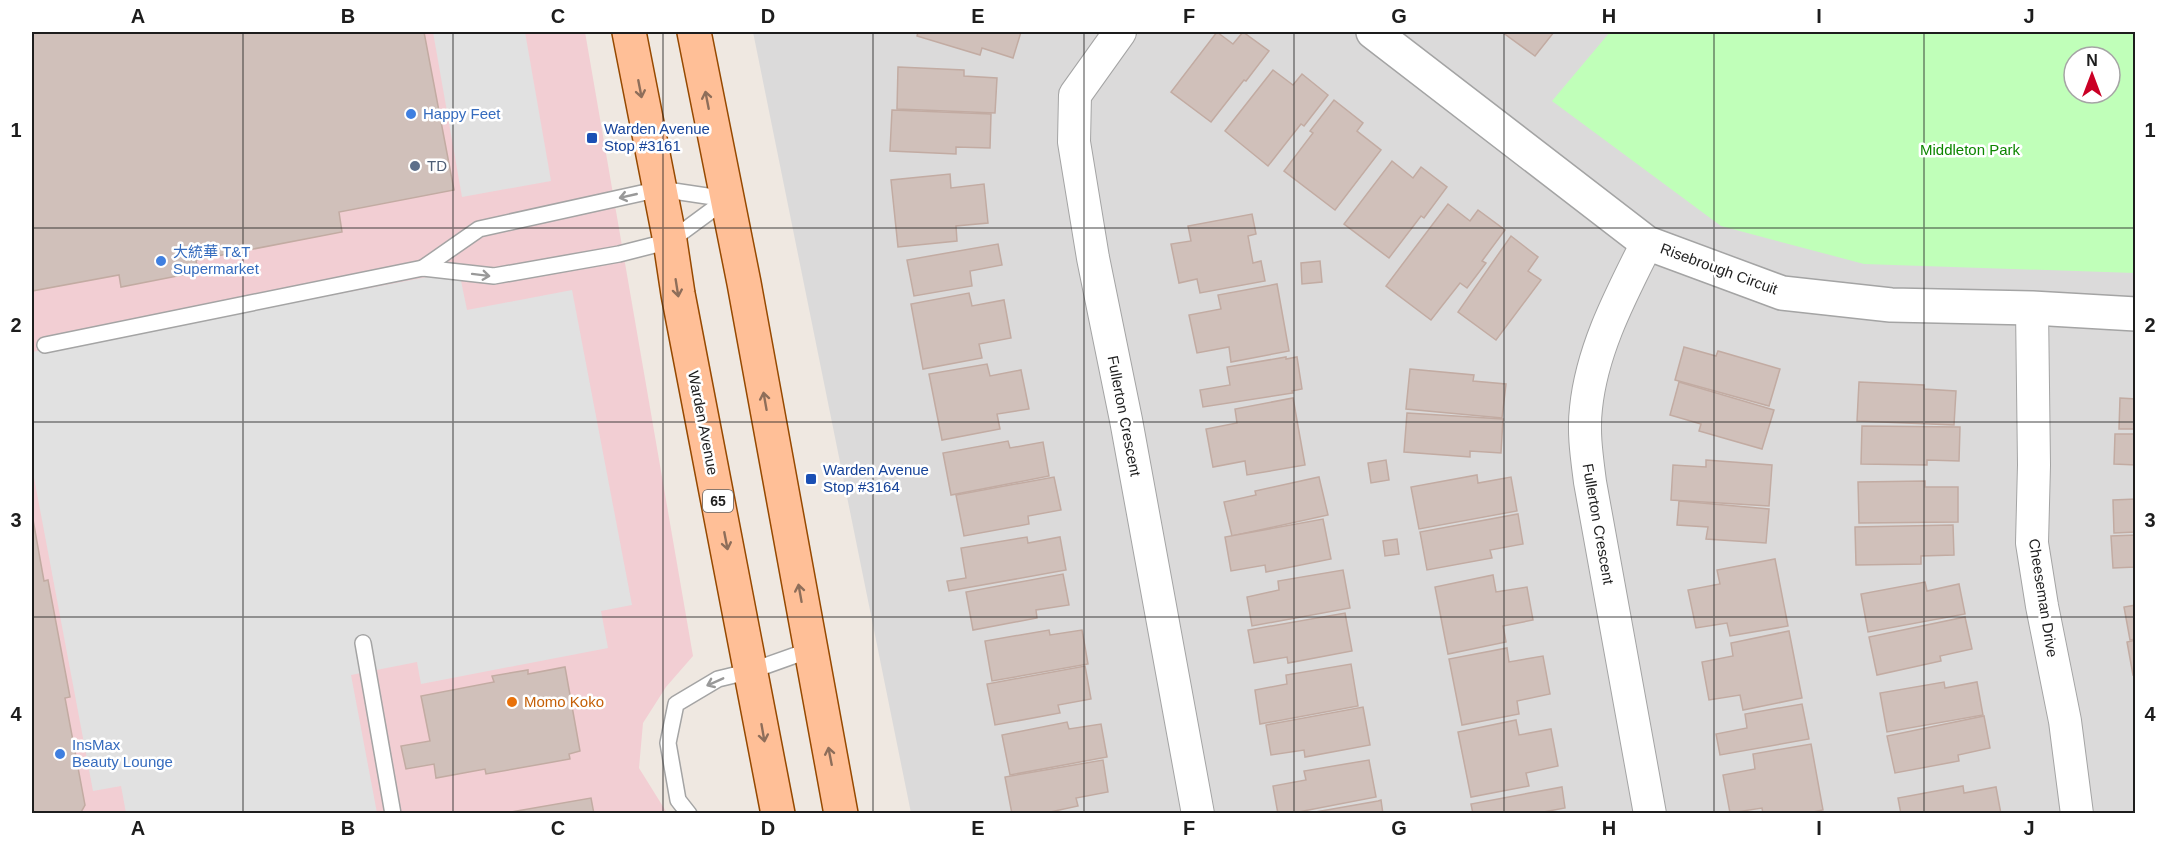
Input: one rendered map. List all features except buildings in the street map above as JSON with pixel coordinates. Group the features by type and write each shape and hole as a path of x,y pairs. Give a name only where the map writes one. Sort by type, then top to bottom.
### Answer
{"main road":[{"name":"Warden Avenue","path":"629,32 778,813"},
{"path":"694,32 728,199 841,813"}],"street":[{"name":"Fullerton Crescent","path":"1120,32 1075,95 1074,142 1093,258 1126,420 1198,813"},
{"name":"Risebrough Circuit","path":"1373,32 1647,243 1782,292 1891,305 2032,308 2136,314"},
{"name":"Fullerton Crescent","path":"1647,243 1614,310 1592,372 1586,409 1585,440 1590,482 1650,813"},
{"name":"Cheeseman Drive","path":"2032,308 2034,465 2032,543 2065,721 2077,813"}],"lane":[{"path":"423,268 479,229 660,189 728,199"},
{"path":"45,345 423,268 494,276 619,254 670,241 728,199"},
{"path":"363,644 393,813"},
{"path":"689,813 678,800 668,743 676,704 718,680 810,650"}],"shaded area":[{"path":"32,32 585,32 693,656 666,687 643,723 639,768 667,813 32,813"},
{"path":"433,32 525,32 551,181 462,197"},
{"path":"753,32 2135,32 2135,813 911,813"},
{"path":"459,271 467,310 572,290 632,605 601,611 608,648 421,684 417,662 351,675 377,813 126,813 121,786 93,791 32,467 32,352"}],"green space":[{"name":"Middleton Park","path":"1610,32 2135,32 2135,273 1864,264 1721,226 1552,101"}],"place":[{"name":"Happy Feet","path":"411,114"},
{"name":"Warden Avenue Stop #3161","path":"592,138"},
{"name":"TD","path":"415,166"},
{"name":"大統華 T&T Supermarket","path":"161,261"},
{"name":"Warden Avenue Stop #3164","path":"811,479"},
{"name":"Momo Koko","path":"512,702"},
{"name":"InsMax Beauty Lounge","path":"60,754"}]}
